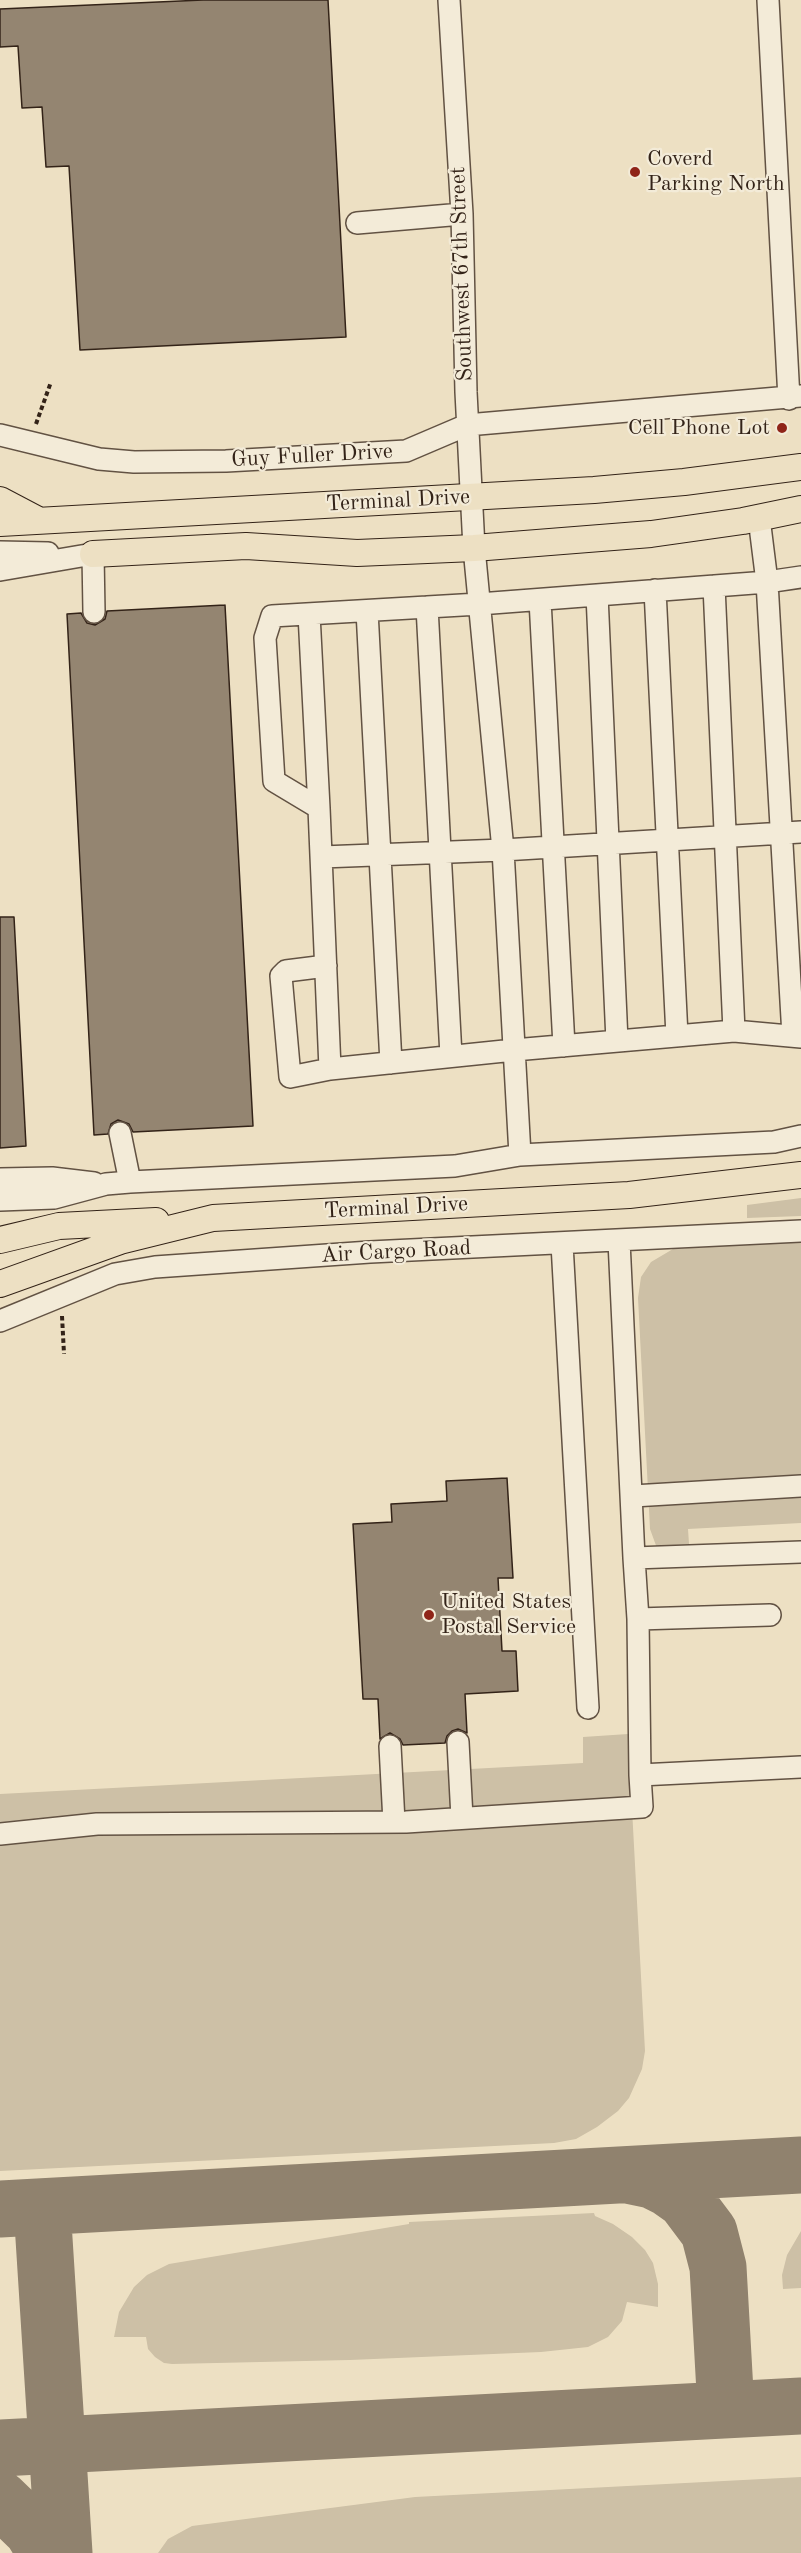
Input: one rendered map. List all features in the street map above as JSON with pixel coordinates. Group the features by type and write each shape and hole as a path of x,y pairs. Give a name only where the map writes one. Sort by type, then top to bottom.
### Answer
{"main road":[{"name":"Terminal Drive","path":"0,523 471,498 684,482 801,467"},
{"path":"0,500 38,520"},
{"path":"93,554 246,546 357,553 474,548 615,538 759,518 801,509"},
{"path":"184,512 187,549"},
{"name":"Terminal Drive","path":"0,1284 120,1241 213,1218 629,1195 801,1175"},
{"path":"0,1240 59,1226 213,1218"}],"street":[{"name":"Southwest 67th Street","path":"449,0 462,214 467,425 474,548 502,850 520,1155"},
{"path":"768,0 795,398"},
{"path":"357,223 462,214"},
{"name":"Guy Fuller Drive","path":"0,435 99,459 134,462 226,461 406,451 467,425 795,398"},
{"path":"326,966 286,971 281,976 290,1077 330,1069 451,1056 734,1031 797,1036 791,832 759,518"},
{"path":"0,552 93,554"},
{"path":"0,570 93,554"},
{"path":"93,554 94,612"},
{"path":"319,808 274,781 265,638 272,616 540,600 767,582 801,577"},
{"path":"714,586 734,1031"},
{"path":"655,590 677,1036"},
{"path":"597,595 617,1041"},
{"path":"540,600 564,1046"},
{"path":"427,607 451,1056"},
{"path":"367,610 392,1063"},
{"path":"309,614 330,1069"},
{"path":"322,857 502,850 791,832"},
{"path":"120,1133 130,1182"},
{"path":"0,1200 54,1198 106,1184 130,1182 455,1166 520,1155 774,1142 801,1136"},
{"path":"0,1179 52,1178 106,1184"},
{"path":"0,1226 59,1226"},
{"name":"Air Cargo Road","path":"0,1321 115,1274 155,1267 370,1252 801,1231"},
{"path":"0,1834 97,1824 394,1822 642,1807 638,1619 619,1241"},
{"path":"562,1244 588,1708"},
{"path":"633,1496 801,1486"},
{"path":"634,1558 801,1552"},
{"path":"638,1619 770,1615"},
{"path":"458,1742 462,1818"},
{"path":"390,1746 394,1822"},
{"path":"640,1775 801,1767"}],"path":[{"path":"30,443 51,382"},
{"path":"62,1312 64,1354"}],"shaded area":[{"path":"801,1198 801,1216 747,1218 747,1205"},
{"path":"801,1241 801,1523 688,1529 690,1559 658,1551 650,1529 638,1298 641,1277 651,1262 673,1249"},
{"path":"628,1734 645,2051 642,2069 629,2098 618,2111 597,2127 576,2139 554,2143 0,2171 0,1794 583,1763 583,1737"},
{"path":"594,2213 595,2216 613,2224 632,2237 645,2250 653,2263 658,2284 658,2307 627,2302 622,2321 608,2337 588,2347 541,2352 350,2360 172,2364 164,2363 155,2357 148,2349 146,2337 114,2337 119,2312 134,2287 147,2275 169,2264 409,2224 409,2222"},
{"path":"801,2231 801,2288 783,2289 782,2275 787,2255"},
{"path":"801,2477 801,2553 158,2553 168,2539 192,2526 415,2497"}],"building":[{"path":"203,0 328,0 346,337 80,350 69,166 46,167 42,107 22,108 18,46 0,47 0,9"},
{"path":"225,605 253,1126 133,1132 129,1124 118,1120 111,1124 108,1134 94,1135 67,614 81,613 87,623 95,625 105,619 107,611"},
{"path":"0,917 14,917 26,1146 0,1148"},
{"name":"United States Postal Service","path":"507,1478 513,1578 498,1578 502,1651 516,1651 518,1691 465,1694 467,1733 458,1729 452,1731 445,1743 403,1745 400,1739 390,1733 380,1739 378,1699 363,1699 353,1524 392,1522 391,1504 447,1501 446,1481"}],"taxiway":[{"path":"0,2209 801,2165"},
{"path":"628,2175 652,2180 668,2188 685,2200 709,2232 718,2267 726,2410"},
{"path":"42,2207 64,2553"},
{"path":"0,2448 801,2406"},
{"path":"0,2499 32,2530 46,2553"}],"place":[{"name":"Coverd Parking North","path":"635,172"},
{"name":"Cell Phone Lot","path":"782,428"},
{"name":"United States Postal Service","path":"429,1615"}]}
